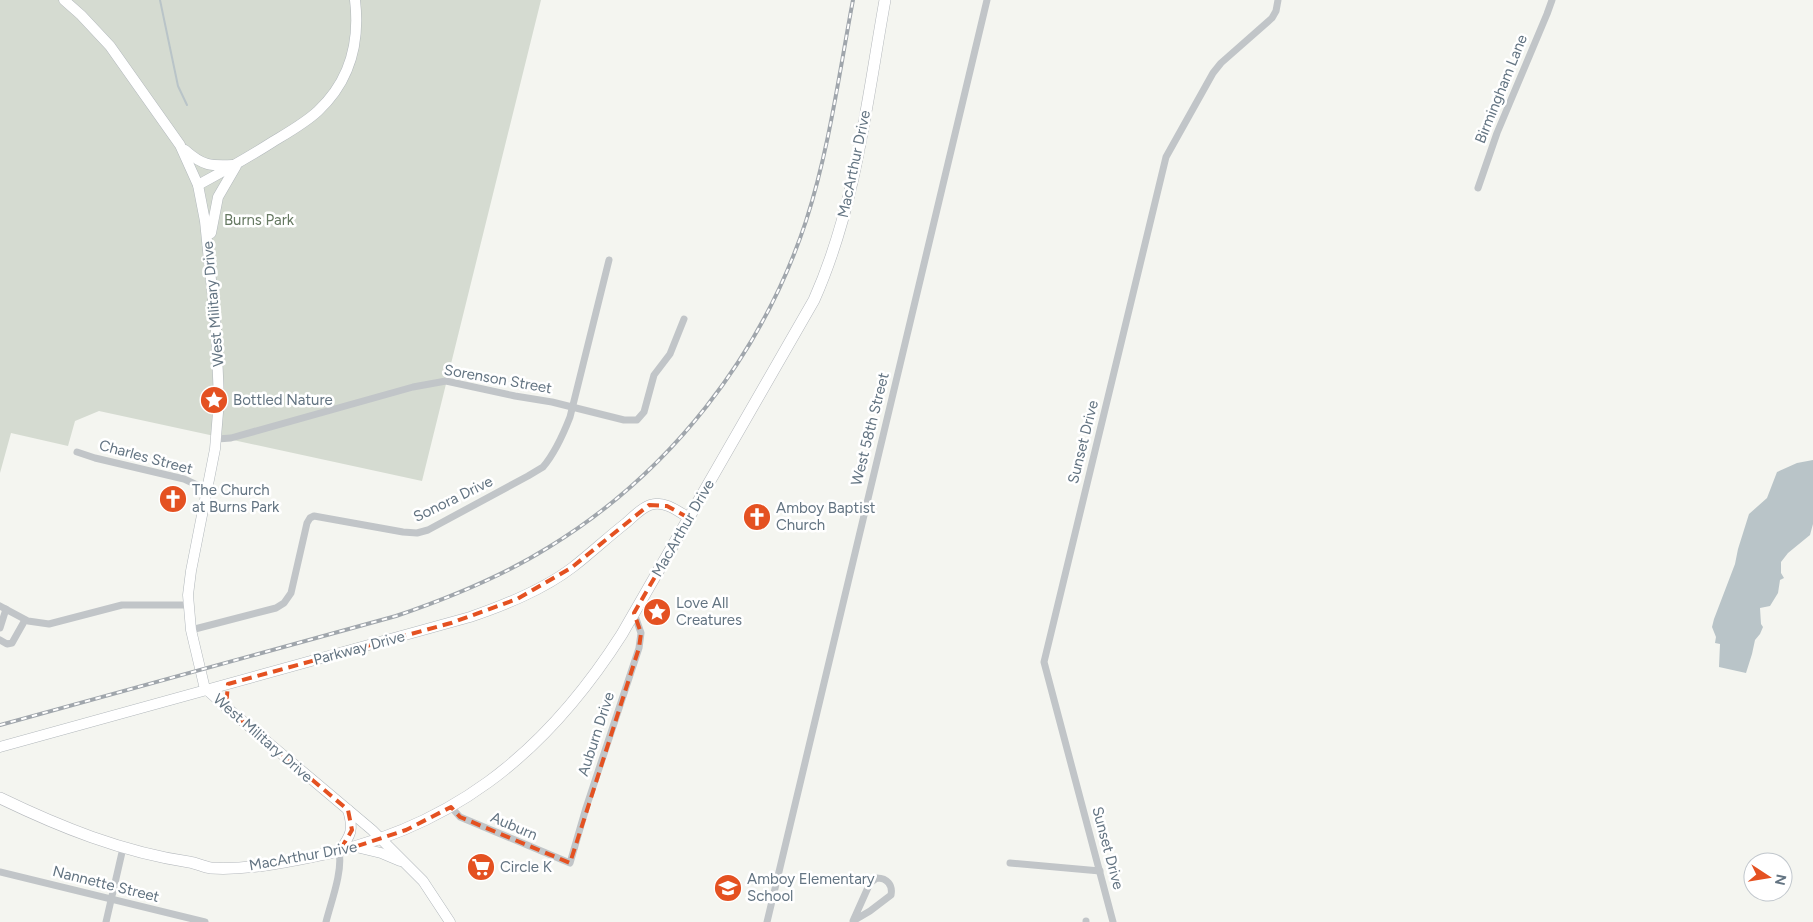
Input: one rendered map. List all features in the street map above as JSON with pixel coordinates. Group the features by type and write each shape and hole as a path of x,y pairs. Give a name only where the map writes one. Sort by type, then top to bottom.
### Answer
{"main road":[{"name":"MacArthur Drive","path":"0,798 73,830 123,848 159,858 193,863 209,868 269,865 339,852 381,839 420,823 451,807 503,772 554,725 593,678 634,613 814,300 826,272 853,178 885,0"}],"street":[{"name":"West Military Drive","path":"64,0 110,46 180,145 198,185 209,244 219,376 217,439 191,571 188,605 199,669 207,690 381,839 423,881 450,922"},
{"path":"198,185 237,165 298,126 317,111 336,90 353,56 357,29 355,0"},
{"name":"West 58th Street","path":"767,922 842,601 987,0"},
{"name":"Sunset Drive","path":"1113,922 1044,662 1166,157 1213,73 1221,63 1272,18 1276,11 1278,0"},
{"name":"Birmingham Lane","path":"1478,188 1497,134 1552,0"},
{"path":"180,145 196,159 208,165 237,165"},
{"path":"209,244 218,197 237,165"},
{"name":"Sonora Drive","path":"191,630 276,608 284,603 291,593 307,523 314,516 417,533 428,530 542,467 549,460 563,435 572,407 609,260"},
{"name":"Sorenson Street","path":"217,439 231,438 413,387 446,381 552,402 624,420 637,420 644,412 654,374 670,354 684,319"},
{"name":"Charles Street","path":"77,452 184,479 208,490"},
{"name":"Parkway Drive","path":"0,747 451,623 487,611 538,589 571,568 650,505 667,506 689,518"},
{"path":"0,628 3,608 25,620 49,624 122,606 188,605"},
{"name":"Auburn Drive","path":"570,863 639,648 641,633 634,613"},
{"path":"0,640 7,644 12,643 25,620"},
{"path":"226,708 228,684"},
{"name":"Auburn","path":"451,807 460,817 570,863"},
{"path":"326,922 341,863 339,852 350,837 352,830 348,810"},
{"path":"356,847 404,862"},
{"path":"106,922 123,848"},
{"path":"1010,863 1100,871"},
{"name":"Nannette Street","path":"0,872 205,922"},
{"path":"880,878 886,880 892,890 890,897 853,921 871,881 880,878"}],"highlighted area":[{"path":"649,505 667,506 689,518 634,613 641,633 639,648 570,863 460,817 451,807 406,830 339,852 352,830 348,810 226,707 228,684 451,623 517,599 571,568"}],"green space":[{"name":"Burns Park","path":"0,0 541,0 422,481 99,411 75,421 68,446 11,433 0,473"}],"shaded area":[{"path":"1813,460 1813,524 1810,535 1788,553 1781,562 1781,573 1784,578 1780,580 1778,593 1770,606 1760,608 1761,624 1763,627 1755,640 1746,673 1719,667 1720,644 1715,643 1716,637 1712,627 1735,564 1749,514 1767,498 1777,472 1797,463"}],"waterway":[{"path":"160,0 178,86 187,105"}],"railway":[{"path":"0,725 396,616 436,602 531,558 593,517 634,484 672,447 737,364 764,318 787,270 806,221 821,167 853,0"}],"place":[{"name":"Bottled Nature","path":"214,400"},
{"name":"The Church at Burns Park","path":"173,499"},
{"name":"Amboy Baptist Church","path":"757,517"},
{"name":"Love All Creatures","path":"657,612"},
{"name":"Circle K","path":"481,867"},
{"name":"Amboy Elementary School","path":"728,888"}]}
